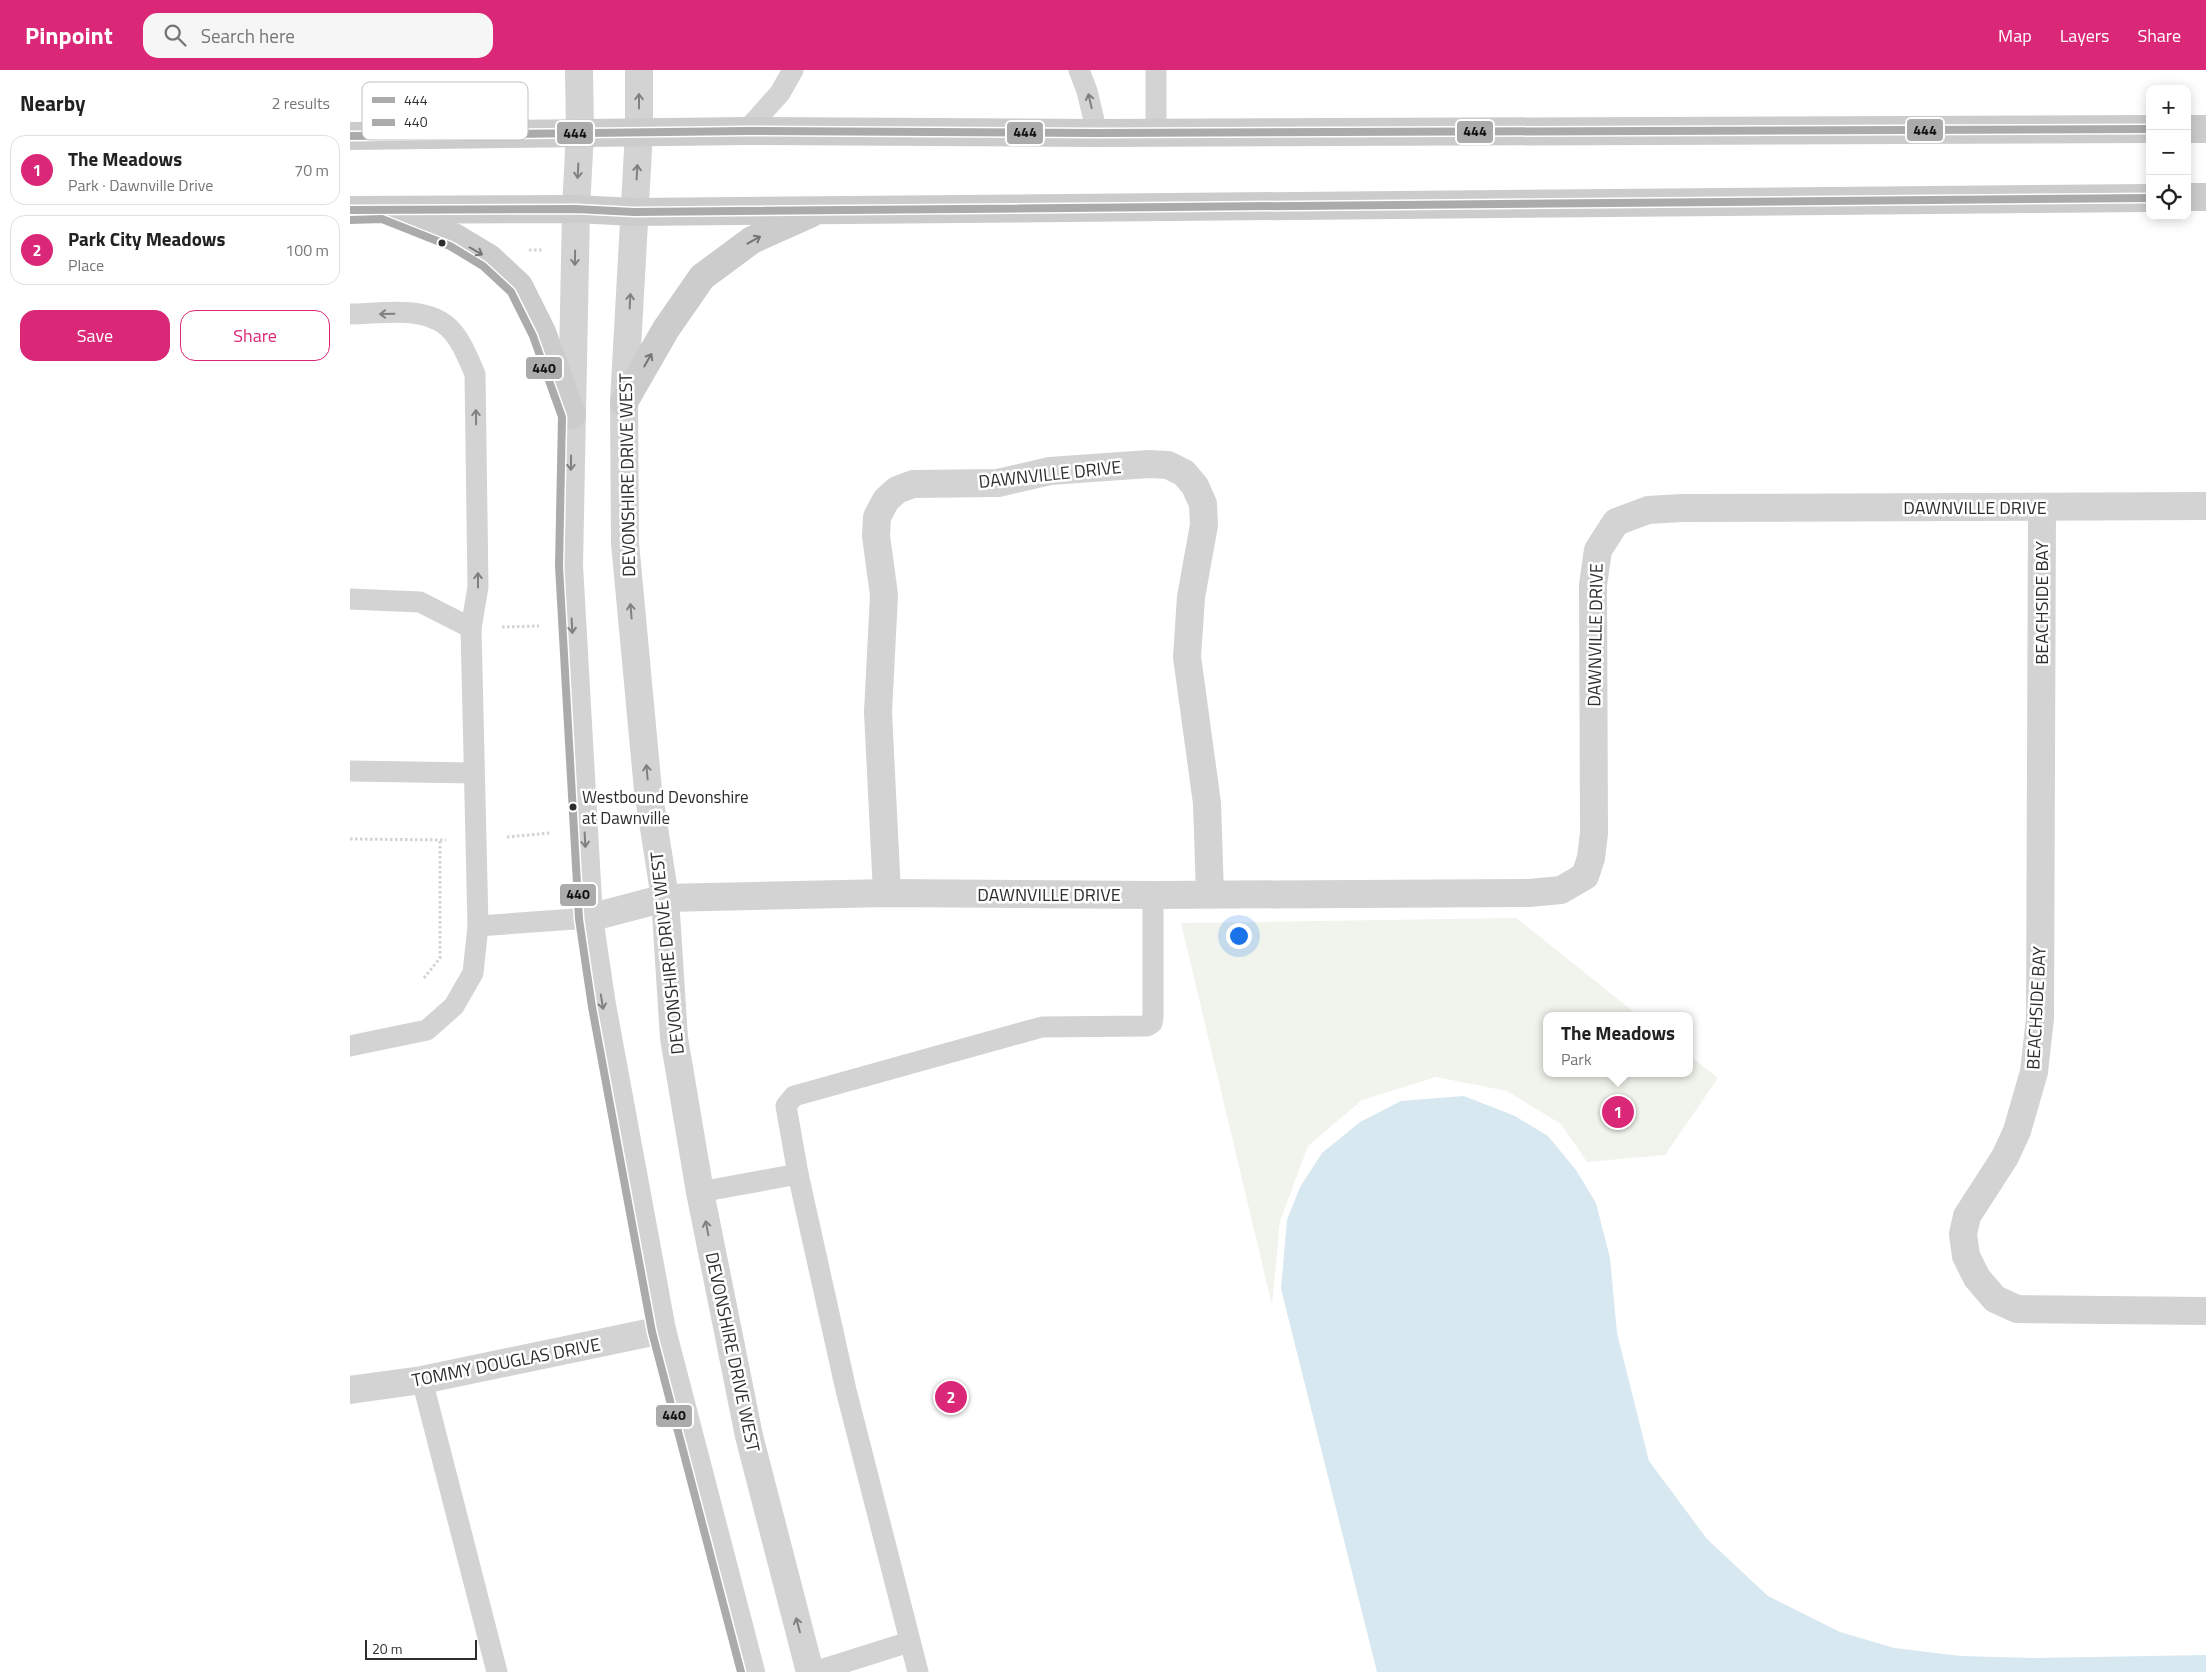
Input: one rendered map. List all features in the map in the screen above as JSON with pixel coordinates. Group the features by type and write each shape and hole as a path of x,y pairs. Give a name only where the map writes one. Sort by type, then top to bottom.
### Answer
{"main road":[{"path":"2191,129 2206,128"},
{"path":"528,133 746,131 1156,133 2146,129"},
{"path":"2191,197 2206,197"},
{"path":"350,210 576,209 634,212 2146,198"},
{"path":"384,209 454,237 489,258 519,286 542,332 572,415"},
{"path":"624,402 666,329 702,277 752,240 819,210"}],"street":[{"path":"579,70 580,132 576,209 569,565 589,918 602,1005 662,1330 751,1672"},
{"name":"DEVONSHIRE DRIVE WEST","path":"639,70 639,132 624,402 625,543 648,790 665,898 674,1038 700,1192 749,1436 812,1672"},
{"name":"DAWNVILLE DRIVE","path":"887,893 878,712 884,595 876,536 877,517 886,500 897,490 913,484 998,483 1050,471 1149,464 1168,465 1184,473 1195,486 1203,504 1204,526 1191,597 1187,657 1207,803 1210,894"},
{"name":"DAWNVILLE DRIVE","path":"589,918 665,898 887,893 1153,895 1529,893 1561,890 1585,876 1591,858 1594,833 1593,585 1598,550 1616,522 1648,510 1682,508 2206,506"},
{"name":"BEACHSIDE BAY","path":"2042,507 2040,1018 2034,1072 2013,1140 2005,1157 1967,1216 1963,1234 1966,1256 1976,1278 1995,1299 2017,1309 2206,1311"},
{"name":"TOMMY DOUGLAS DRIVE","path":"350,1390 422,1380 662,1330"}],"lane":[{"path":"746,131 780,93 793,70"},
{"path":"1079,70 1088,92 1097,133"},
{"path":"1156,70 1156,133"},
{"path":"350,314 420,313 448,327 463,347 475,374 478,587 471,628 478,926 473,973 454,1006 427,1030 350,1046"},
{"path":"350,600 420,602 471,628"},
{"path":"350,771 474,773"},
{"path":"918,1672 846,1390 798,1174 786,1112 788,1102 794,1096 1042,1027 1147,1026 1152,1023 1153,895"},
{"path":"478,926 589,918"},
{"path":"700,1192 798,1174"},
{"path":"422,1380 497,1672"},
{"path":"812,1672 910,1642"}],"path":[{"path":"471,628 542,626"},
{"path":"424,978 440,958 440,840"}],"shaded area":[{"path":"1516,918 1634,1012 1543,1012 1543,1077 1693,1077 1693,1058 1718,1078 1665,1155 1587,1162 1561,1124 1507,1091 1436,1077 1362,1100 1308,1146 1280,1221 1272,1305 1181,923"},
{"path":"1464,1096 1515,1116 1548,1136 1576,1170 1596,1203 1610,1258 1617,1333 1649,1461 1707,1539 1768,1596 1840,1632 1894,1648 1961,1656 2034,1658 2206,1655 2206,1672 1377,1672 1281,1289 1287,1220 1300,1187 1322,1153 1360,1122 1401,1101"}],"transit line":[{"name":"444","path":"528,134 746,131 1097,133 2146,129"},
{"name":"444","path":"350,136 362,136"},
{"name":"444","path":"350,210 576,209 634,212 2146,198"},
{"name":"440","path":"350,220 382,219 450,246 483,266 511,292 533,336 562,417 559,566 579,919 592,1007 652,1332 741,1672"}],"place":[{"name":"Westbound Devonshire at Dawnville","path":"573,807"},
{"name":"The Meadows","path":"1618,1112"},
{"name":"Park City Meadows","path":"951,1397"}]}
